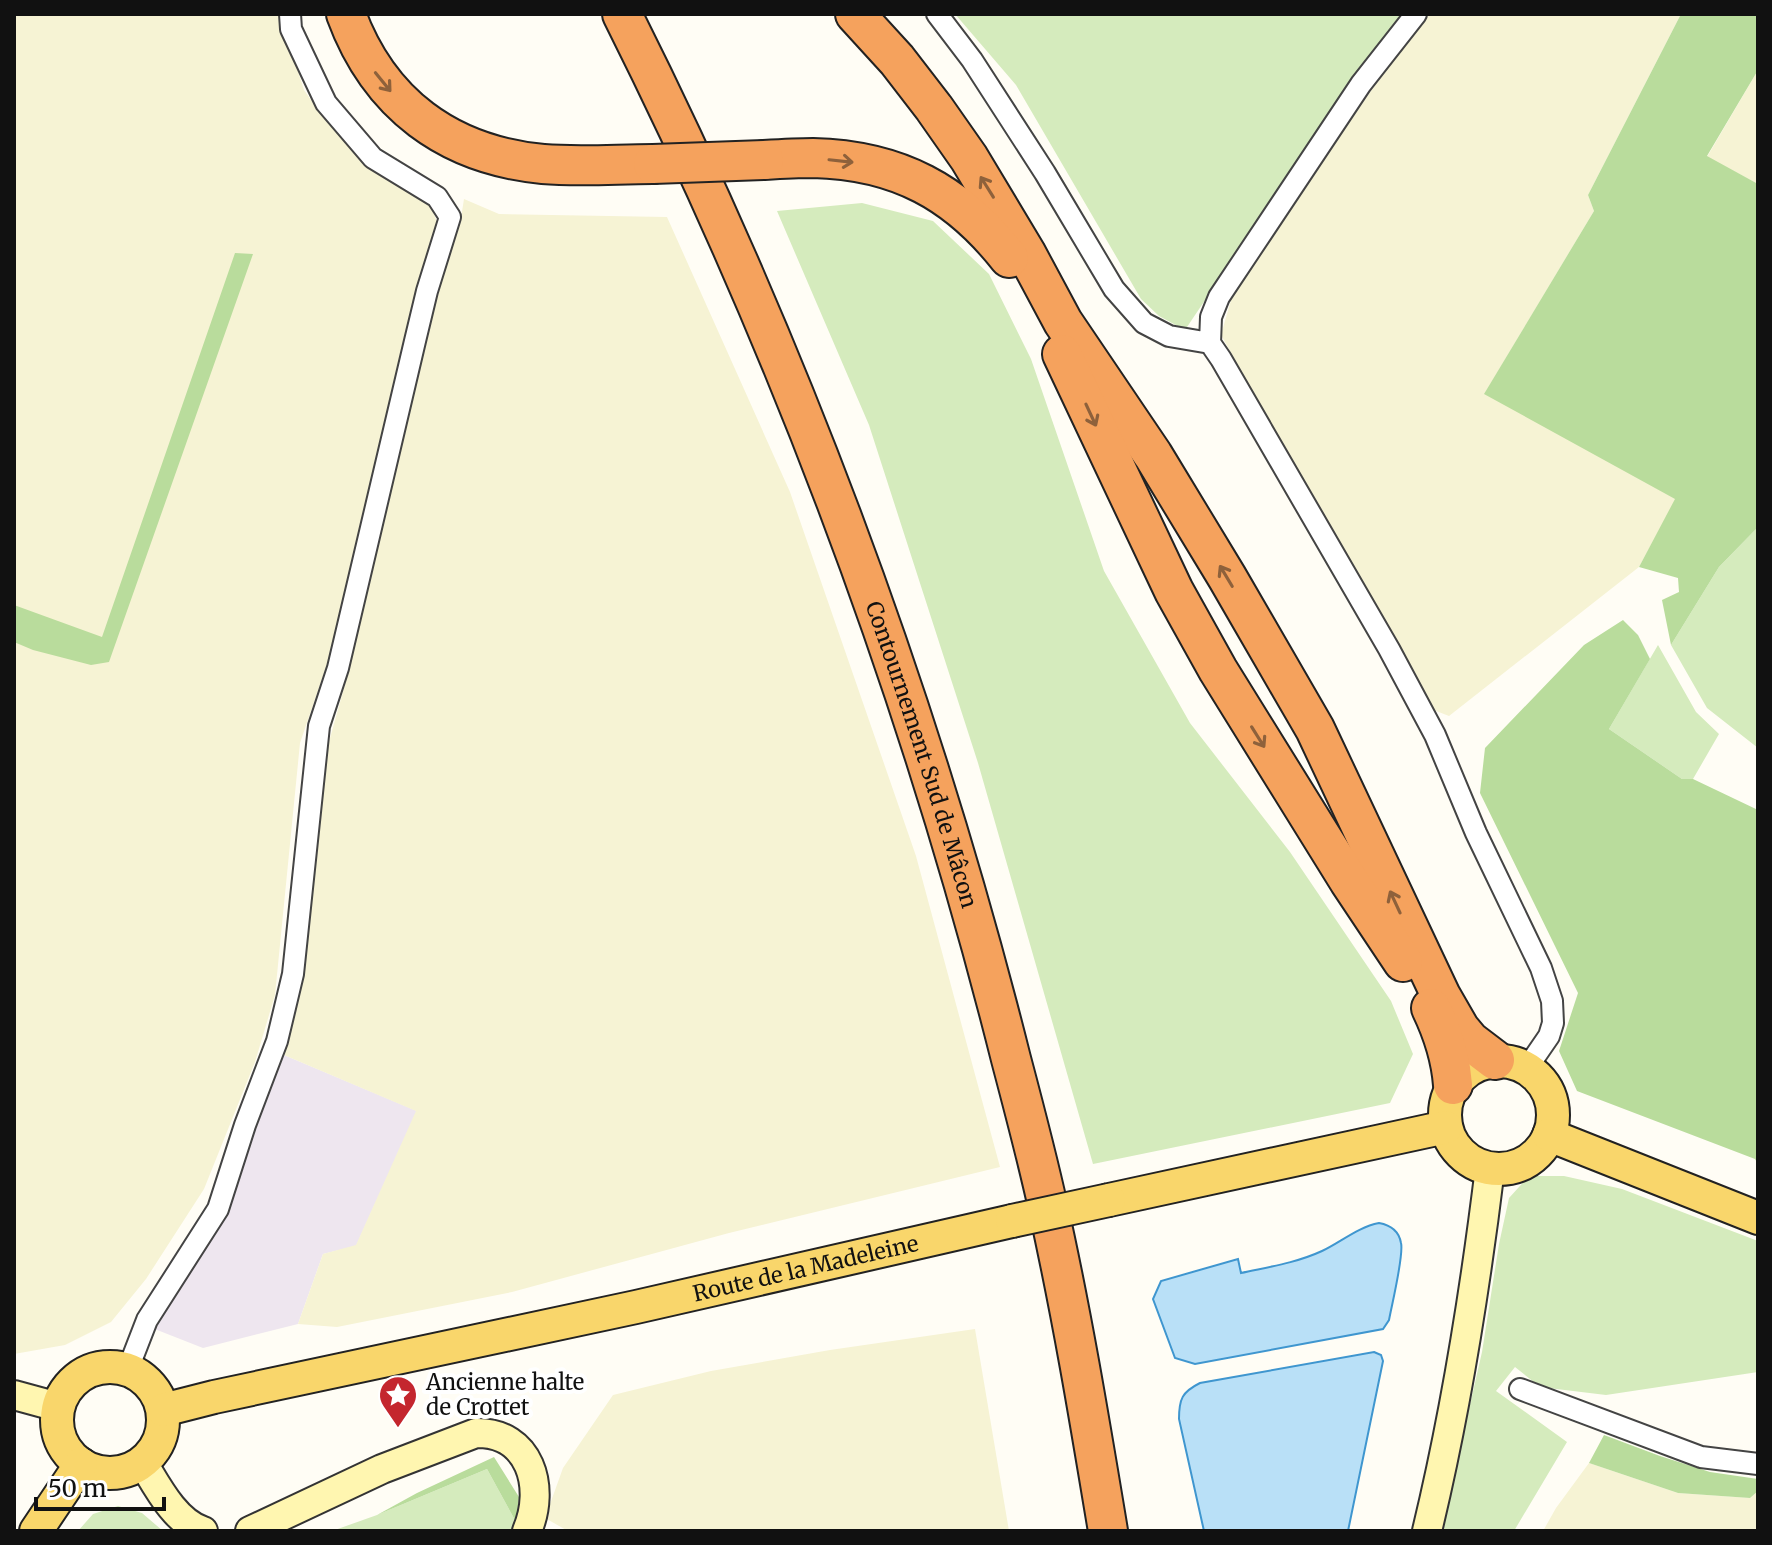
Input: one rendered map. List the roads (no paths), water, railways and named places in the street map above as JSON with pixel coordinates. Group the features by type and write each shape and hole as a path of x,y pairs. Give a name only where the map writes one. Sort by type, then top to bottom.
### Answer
{"highway":[{"path":"346,14 375,74 421,121 457,142 497,156 567,165 813,158 848,161 923,183 949,198 973,218 1008,257 1045,319 1174,591 1218,670 1341,869 1428,1002 1445,1042 1453,1085"},
{"name":"Contournement Sud de Mâcon","path":"622,14 767,326 855,550 926,759 991,981 1048,1206 1108,1531"},
{"name":"Contournement Sud de Mâcon","path":"650,14 744,214 818,388 892,583 946,739 1011,960 1075,1214 1132,1531"},
{"path":"855,14 897,60 969,158 1063,322 1153,455 1227,577 1315,729 1441,996 1460,1029 1470,1041 1511,1064"}],"main road":[{"path":"1511,1064 1537,1076 1545,1086 1553,1110 1549,1135 1532,1158 1505,1169 1490,1168 1462,1155 1452,1143 1446,1127 1447,1099 1459,1077 1476,1065 1511,1064"},
{"name":"Route de la Madeleine","path":"163,1410 1446,1127"},
{"path":"1549,1135 1758,1218"},
{"path":"102,1367 128,1369 141,1375 159,1396 164,1425 161,1439 143,1463 128,1471 112,1474 95,1472 68,1453 60,1439 58,1407 77,1377 102,1367"},
{"path":"36,1531 81,1464"}],"street":[{"path":"128,1369 147,1320 218,1209 277,1041 293,974 319,726 338,668 424,303 450,217 437,197 373,158 326,103 291,29 290,14"},
{"path":"937,14 972,60 1045,173 1114,289 1144,323 1169,336 1210,343"},
{"path":"1416,14 1361,84 1219,297 1211,317 1210,343 1381,635 1435,735 1476,833 1541,968 1552,1001 1553,1023 1549,1036 1511,1064"},
{"path":"1427,1531 1453,1417 1475,1292 1490,1168"},
{"path":"1520,1389 1701,1457 1758,1464"},
{"path":"14,1395 58,1407"},
{"path":"250,1531 382,1469 476,1433 490,1433 516,1446 531,1469 535,1484 534,1502 527,1531"},
{"path":"143,1463 167,1502 195,1528 203,1531"}],"water":[{"path":"1379,1223 1396,1232 1401,1249 1389,1320 1383,1329 1195,1364 1175,1358 1153,1299 1161,1281 1238,1259 1241,1273 1292,1262"},
{"path":"1374,1352 1381,1355 1383,1361 1348,1531 1204,1531 1179,1419 1185,1393 1200,1383"}],"place":[{"name":"Ancienne halte de Crottet","path":"398,1429"}]}
